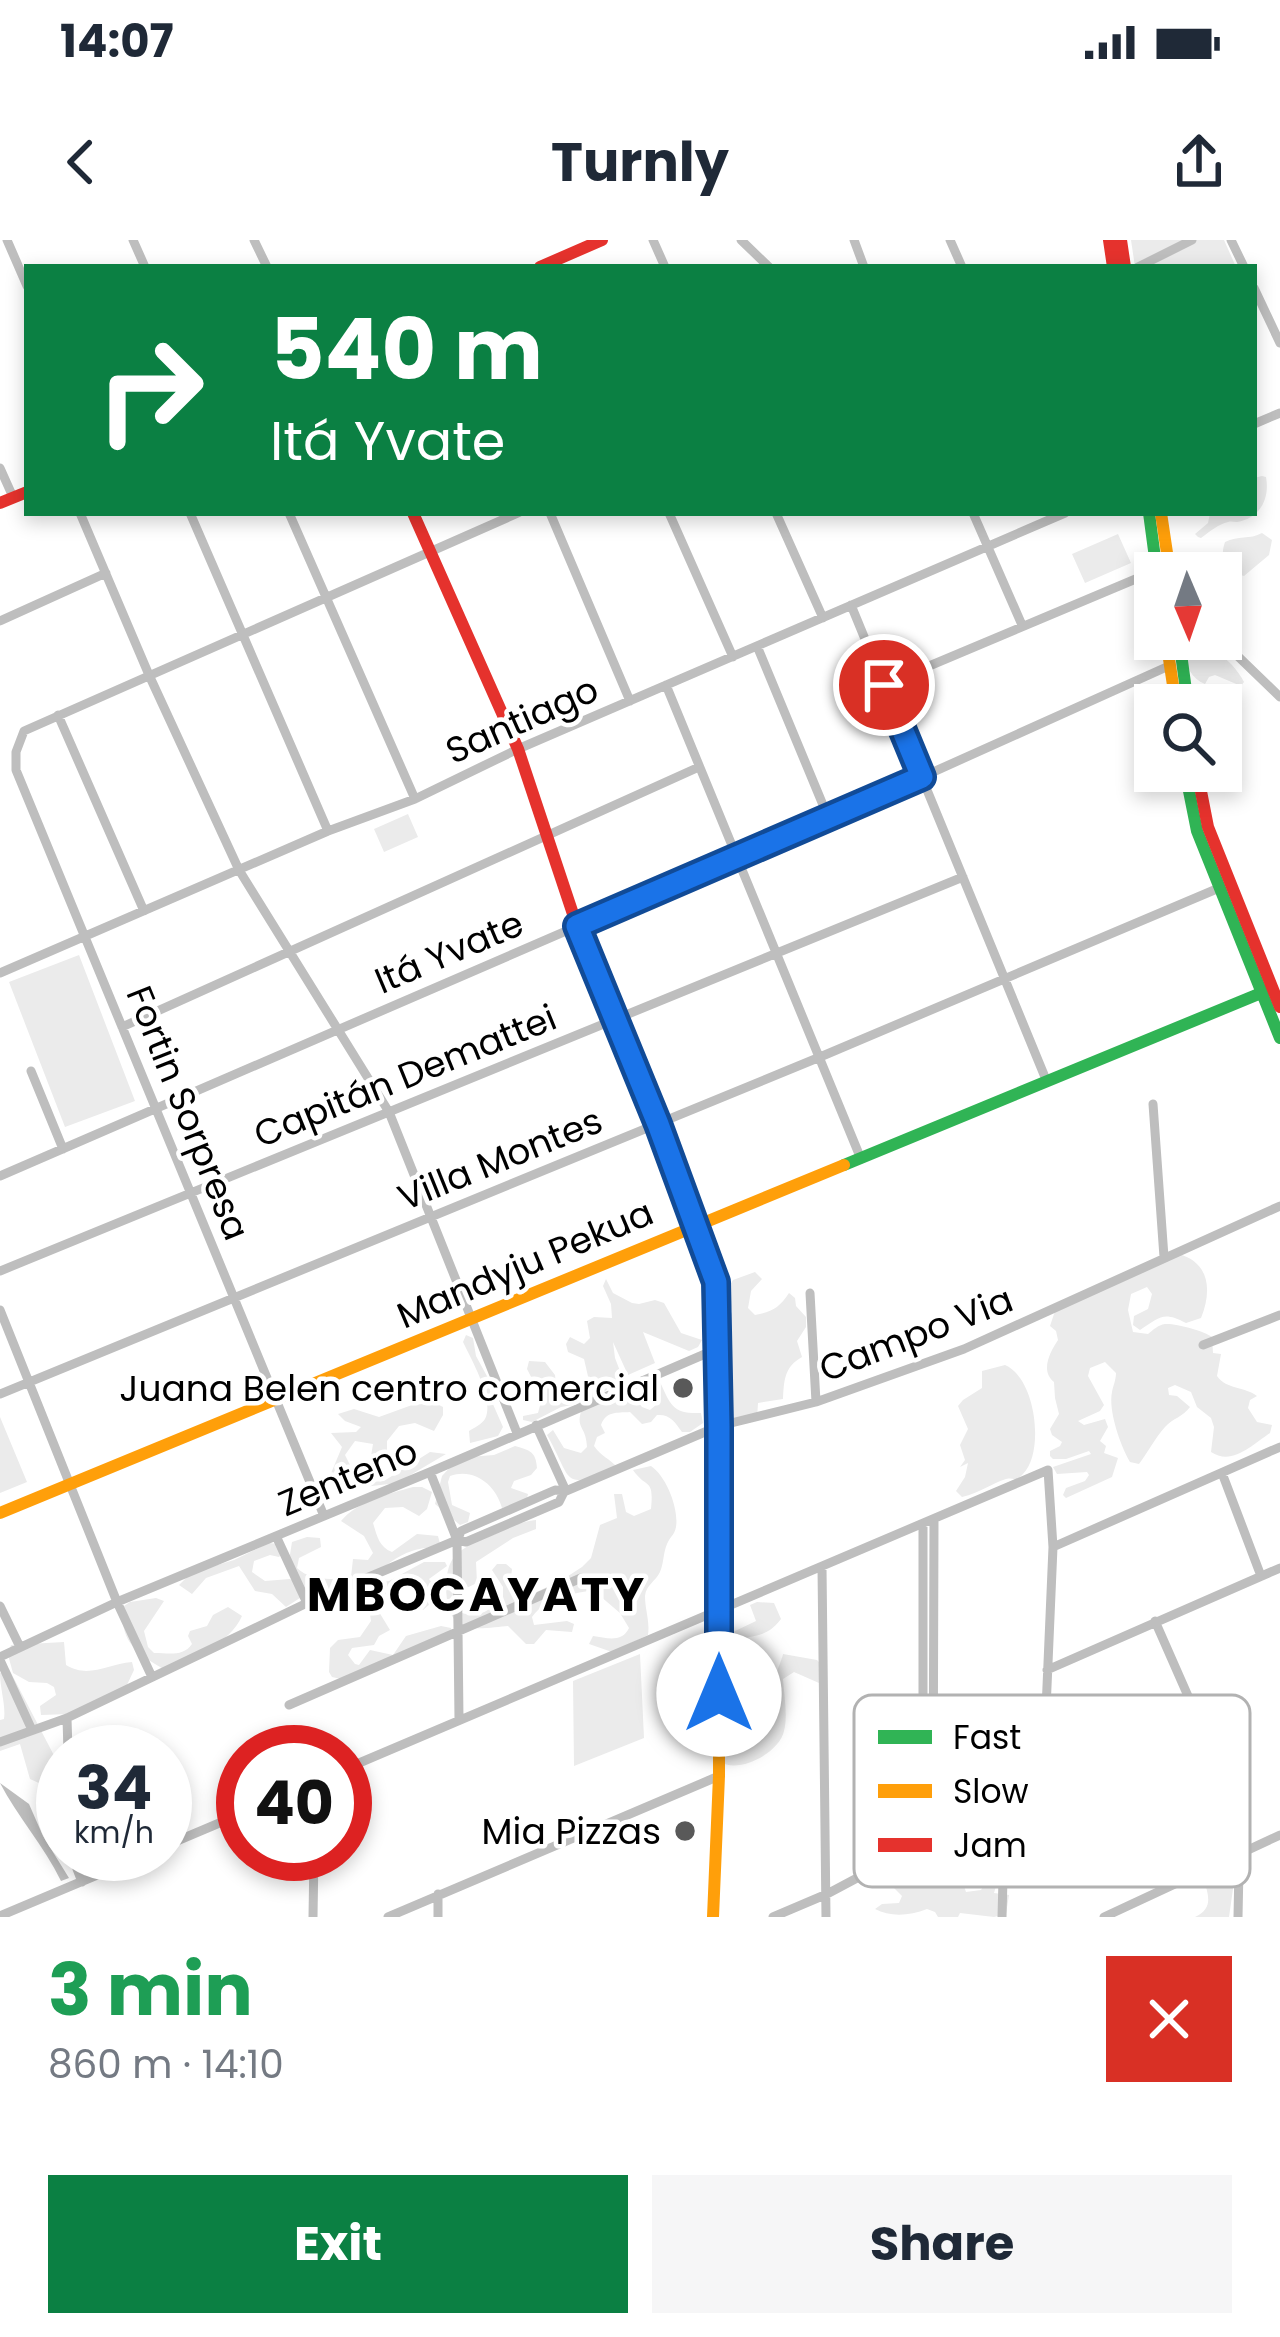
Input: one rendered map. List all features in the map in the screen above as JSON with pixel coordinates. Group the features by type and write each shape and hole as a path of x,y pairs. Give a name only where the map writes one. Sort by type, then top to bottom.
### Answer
{"street":[{"path":"558,263 602,240"},
{"path":"741,240 766,264"},
{"path":"1144,264 1192,240"},
{"path":"4,241 24,280"},
{"path":"1257,294 1280,343"},
{"path":"0,468 14,498"},
{"path":"81,516 238,870 389,1112 518,1433"},
{"path":"191,516 328,831"},
{"path":"290,516 415,799"},
{"path":"414,516 518,749 577,926 716,1282 719,1776 713,1917"},
{"path":"0,756 16,752 25,731 511,516"},
{"path":"551,516 630,701"},
{"path":"670,516 733,656"},
{"path":"777,516 823,618"},
{"path":"975,516 1022,625"},
{"name":"Santiago","path":"0,973 328,831 415,799 518,749 1058,516"},
{"path":"1150,516 1157,552"},
{"path":"1161,516 1161,552"},
{"path":"0,621 106,572"},
{"path":"884,685 1134,582"},
{"path":"851,605 1047,1082"},
{"path":"757,646 828,817"},
{"path":"1175,660 1182,684"},
{"path":"1176,660 1176,684"},
{"path":"1242,660 1280,697"},
{"name":"Itá Yvate","path":"0,1176 1176,663"},
{"path":"666,686 861,1159"},
{"path":"58,716 144,911"},
{"name":"Fortin Sorpresa","path":"16,752 16,770 324,1516"},
{"path":"122,1027 699,767"},
{"path":"1189,792 1219,888 1266,991 1280,1007"},
{"path":"1201,792 1208,827 1280,1038"},
{"name":"Capitán Demattei","path":"0,1271 963,877"},
{"name":"Villa Montes","path":"0,1394 1219,888"},
{"name":"Mandyju Pekua","path":"0,1513 1266,991"},
{"path":"31,1071 63,1149"},
{"path":"1153,1103 1164,1257"},
{"name":"Campo Via","path":"0,1742 67,1718 307,1603 560,1502 565,1491 719,1426 816,1402 964,1349 1280,1206"},
{"path":"810,1293 816,1402"},
{"path":"0,1310 152,1678"},
{"path":"1203,1346 1280,1315"},
{"name":"Zenteno","path":"0,1659 117,1602 718,1348"},
{"path":"536,1425 565,1491"},
{"path":"1053,1546 1280,1447"},
{"path":"372,1757 1048,1471 1053,1546 1046,1695"},
{"path":"430,1472 458,1539 459,1720"},
{"path":"1222,1473 1262,1576"},
{"path":"928,1523 928,1695"},
{"path":"276,1536 307,1603"},
{"path":"822,1567 826,1917"},
{"path":"1047,1670 1280,1568"},
{"path":"289,1705 581,1578"},
{"path":"0,1606 20,1647"},
{"path":"1155,1621 1188,1695"},
{"path":"0,1659 32,1730"},
{"path":"67,1718 67,1725"},
{"path":"388,1917 719,1776"},
{"path":"1250,1849 1280,1835"},
{"path":"773,1917 854,1880"},
{"path":"0,1916 85,1881"},
{"path":"314,1881 314,1917"},
{"path":"1002,1917 1003,1887"},
{"path":"1103,1917 1168,1887"},
{"path":"1238,1917 1239,1887"},
{"path":"438,1894 438,1917"}],"shaded area":[{"path":"1131,240 1224,240 1235,264 1135,264"},
{"path":"1257,477 1266,477 1266,493 1257,512"},
{"path":"1209,516 1251,516 1221,524 1201,538 1195,534"},
{"path":"1262,533 1272,540 1269,555 1244,576 1242,552 1223,552 1225,542"},
{"path":"1118,534 1131,563 1085,583 1072,554"},
{"path":"1187,660 1226,660 1244,682 1236,684 1215,675 1205,684 1188,668"},
{"path":"408,814 418,837 384,852 374,829"},
{"path":"79,955 135,1101 65,1127 9,982"},
{"path":"1179,1254 1197,1264 1206,1279 1201,1318 1186,1323 1162,1317 1140,1330 1133,1325 1134,1316 1148,1309 1152,1294 1147,1287 1131,1294 1128,1310 1133,1332 1148,1334 1170,1324 1212,1337 1213,1353 1221,1354 1217,1376 1257,1396 1248,1408 1257,1422 1272,1425 1270,1433 1234,1455 1211,1452 1211,1418 1197,1407 1191,1392 1175,1385 1168,1388 1169,1395 1190,1407 1165,1427 1139,1464 1130,1462 1112,1409 1116,1373 1105,1362 1090,1368 1088,1376 1104,1405 1078,1421 1084,1425 1105,1419 1108,1427 1100,1441 1106,1446 1104,1453 1118,1458 1112,1477 1066,1498 1066,1488 1089,1475 1057,1474 1053,1467 1091,1454 1066,1459 1050,1456 1062,1442 1050,1429 1059,1414 1047,1367 1058,1340 1050,1326 1055,1311"},
{"path":"755,1272 762,1279 751,1291 748,1308 755,1315 766,1312 789,1293 806,1317 806,1327 797,1341 802,1357 788,1370 783,1399 758,1403 757,1419 743,1424 729,1419 729,1380 723,1364 729,1349 723,1330 732,1312 728,1288 733,1280"},
{"path":"606,1279 613,1293 632,1303 664,1303 681,1333 702,1340 689,1351 643,1332 655,1363 628,1375 613,1342 620,1371 601,1395 631,1394 650,1410 657,1404 653,1380 660,1382 674,1407 701,1413 703,1423 682,1432 665,1416 642,1424 630,1412 609,1415 601,1425 605,1433 594,1446 618,1468 577,1480 566,1472 547,1435 553,1430 564,1448 581,1453 587,1447 580,1423 584,1403 561,1407 532,1422 523,1420 523,1416 538,1413 542,1398 527,1369 529,1361 545,1362 562,1396 575,1396 590,1385 584,1359 568,1352 566,1344 570,1337 584,1344 590,1338 587,1321 594,1317 612,1318 603,1286"},
{"path":"466,1335 473,1338 503,1427 498,1436 470,1443 469,1431 485,1419 487,1401 463,1342"},
{"path":"1005,1365 1016,1373 1030,1399 1035,1433 1030,1464 1016,1479 962,1497 956,1491 968,1463 960,1467 965,1460 960,1445 968,1429 958,1406 982,1388 982,1371"},
{"path":"412,1405 443,1407 443,1415 434,1431 415,1423 399,1426 387,1441 387,1461 370,1462 373,1444 355,1441 345,1455 359,1483 384,1481 430,1452 446,1454 397,1483 339,1490 329,1478 342,1447 331,1433 356,1432 361,1427 338,1414 354,1409 379,1417"},
{"path":"0,1417 27,1482 0,1493"},
{"path":"515,1446 531,1452 537,1468 514,1481 511,1488 528,1494 526,1503 502,1508 483,1480 459,1474 450,1476 448,1482 452,1505 470,1513 468,1522 460,1525 435,1504 442,1476 453,1464"},
{"path":"651,1466 666,1485 676,1519 660,1572 646,1592 648,1635 612,1652 589,1644 593,1636 618,1638 629,1628 620,1613 593,1590 559,1598 538,1610 532,1617 534,1625 574,1624 572,1632 546,1630 534,1644 526,1644 508,1626 470,1628 455,1620 446,1595 456,1555 502,1529 536,1520 536,1529 476,1562 477,1583 460,1591 462,1613 485,1612 503,1597 503,1587 492,1570 506,1564 512,1569 510,1586 526,1597 562,1580 591,1558 600,1525 617,1518 614,1494 622,1494 626,1512 634,1516 651,1509 650,1488 633,1470"},
{"path":"413,1487 432,1492 427,1509 419,1516 403,1507 385,1508 373,1523 379,1541 392,1552 417,1534 438,1536 440,1544 398,1557 346,1594 318,1596 302,1587 303,1596 286,1607 272,1594 255,1591 239,1566 206,1578 192,1594 179,1585 191,1573 269,1543 285,1550 279,1557 254,1561 252,1572 265,1581 296,1582 288,1567 292,1542 307,1537 320,1538 321,1547 299,1558 297,1568 315,1577 351,1577 353,1559 368,1560 373,1553 364,1536 341,1521 365,1503"},
{"path":"424,1562 447,1566 429,1579 440,1595 423,1610 414,1609 413,1589 406,1584 389,1596 370,1587 372,1583 389,1581"},
{"path":"353,1593 376,1607 390,1630 374,1645 352,1648 348,1655 355,1664 370,1650 393,1655 406,1636 441,1626 451,1632 350,1681 332,1677 330,1648 338,1640 360,1637 371,1621 369,1608 350,1612 344,1608 343,1602"},
{"path":"156,1598 164,1601 144,1631 154,1653 184,1651 192,1644 190,1631 207,1626 213,1615 228,1607 242,1616 229,1635 165,1670 139,1652 124,1629 124,1606"},
{"path":"774,1603 781,1619 769,1631 734,1644 733,1659 741,1680 753,1686 768,1682 783,1654 817,1660 824,1668 819,1683 794,1672 783,1679 786,1718 781,1739 758,1759 728,1765 720,1762 720,1745 750,1740 765,1727 761,1702 742,1699 719,1676 733,1632 756,1621 750,1605"},
{"path":"64,1642 66,1665 74,1669 90,1671 132,1662 134,1670 126,1687 70,1714 41,1715 40,1706 56,1695 54,1687 13,1673 8,1655 11,1645"},
{"path":"640,1654 644,1738 574,1766 573,1681"},
{"path":"9,1669 38,1725 36,1782 30,1779 20,1744 0,1751 4,1714 0,1673"},
{"path":"0,1783 29,1804 36,1820 36,1840"},
{"path":"893,1887 997,1887 994,1893 1009,1895 1006,1914 938,1917 927,1909 900,1915 875,1909 899,1903 902,1896"},
{"path":"1206,1887 1233,1887 1229,1917 1195,1917 1207,1906"}],"traffic: fast":[{"path":"1149,516 1154,552"},
{"path":"1182,660 1185,684"},
{"path":"1189,792 1197,831 1280,1038"},
{"path":"844,1165 1266,991"}],"traffic: slow":[{"path":"1161,516 1167,552"},
{"path":"1169,660 1173,684"},
{"path":"0,1513 844,1165"},
{"path":"677,1170 713,1268 719,1348 719,1776 713,1917"}],"traffic: jam":[{"path":"547,264 602,240"},
{"path":"1109,240 1113,264"},
{"path":"1121,240 1125,264"},
{"path":"0,503 24,493"},
{"path":"414,516 518,749 577,926 677,1170"},
{"path":"1201,792 1208,827 1280,1007"}],"place":[{"name":"Juana Belen centro comercial","path":"683,1388"},
{"name":"Mia Pizzas","path":"685,1831"}],"district":[{"name":"MBOCAYATY","path":"477,1594"}],"route":[{"path":"719,1694 716,1282 577,926 922,777 884,685"}]}
